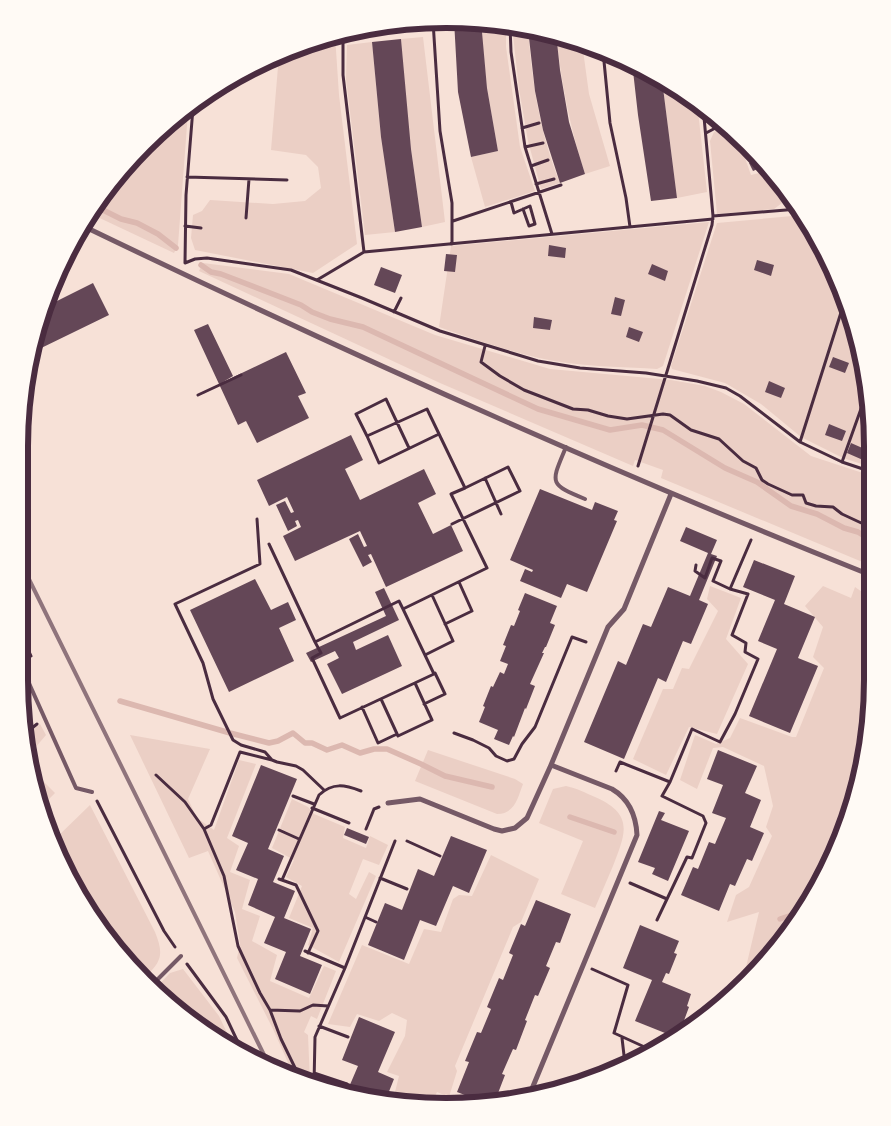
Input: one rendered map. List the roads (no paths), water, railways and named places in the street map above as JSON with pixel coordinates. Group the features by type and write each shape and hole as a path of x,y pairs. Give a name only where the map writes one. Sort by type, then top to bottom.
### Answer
{"street":[{"path":"89,229 380,365 671,494 864,573"},
{"path":"388,803 420,799 494,829 508,830 521,825 527,818 551,765 608,628 624,608 671,494"},
{"path":"532,1089 637,835 632,810 620,793 551,765"}],"lane":[{"path":"566,447 555,475 556,484 566,492 585,499"},
{"path":"28,681 76,788 92,792"},
{"path":"156,981 181,956"}],"waterway":[{"path":"101,209 121,219 137,223 158,234 176,248"},
{"path":"201,265 211,272 221,274 301,305 312,312 330,319 363,327 538,409 610,430 642,425 663,430 725,468 757,482 791,506 817,514 864,536"},
{"path":"120,701 269,743 278,741 293,733 305,743 312,743 327,750 342,745 360,753 374,749 387,749 445,776 492,787"},
{"path":"570,817 614,832"},
{"path":"780,919 791,915"}],"railway":[{"path":"28,577 265,1057"}]}
